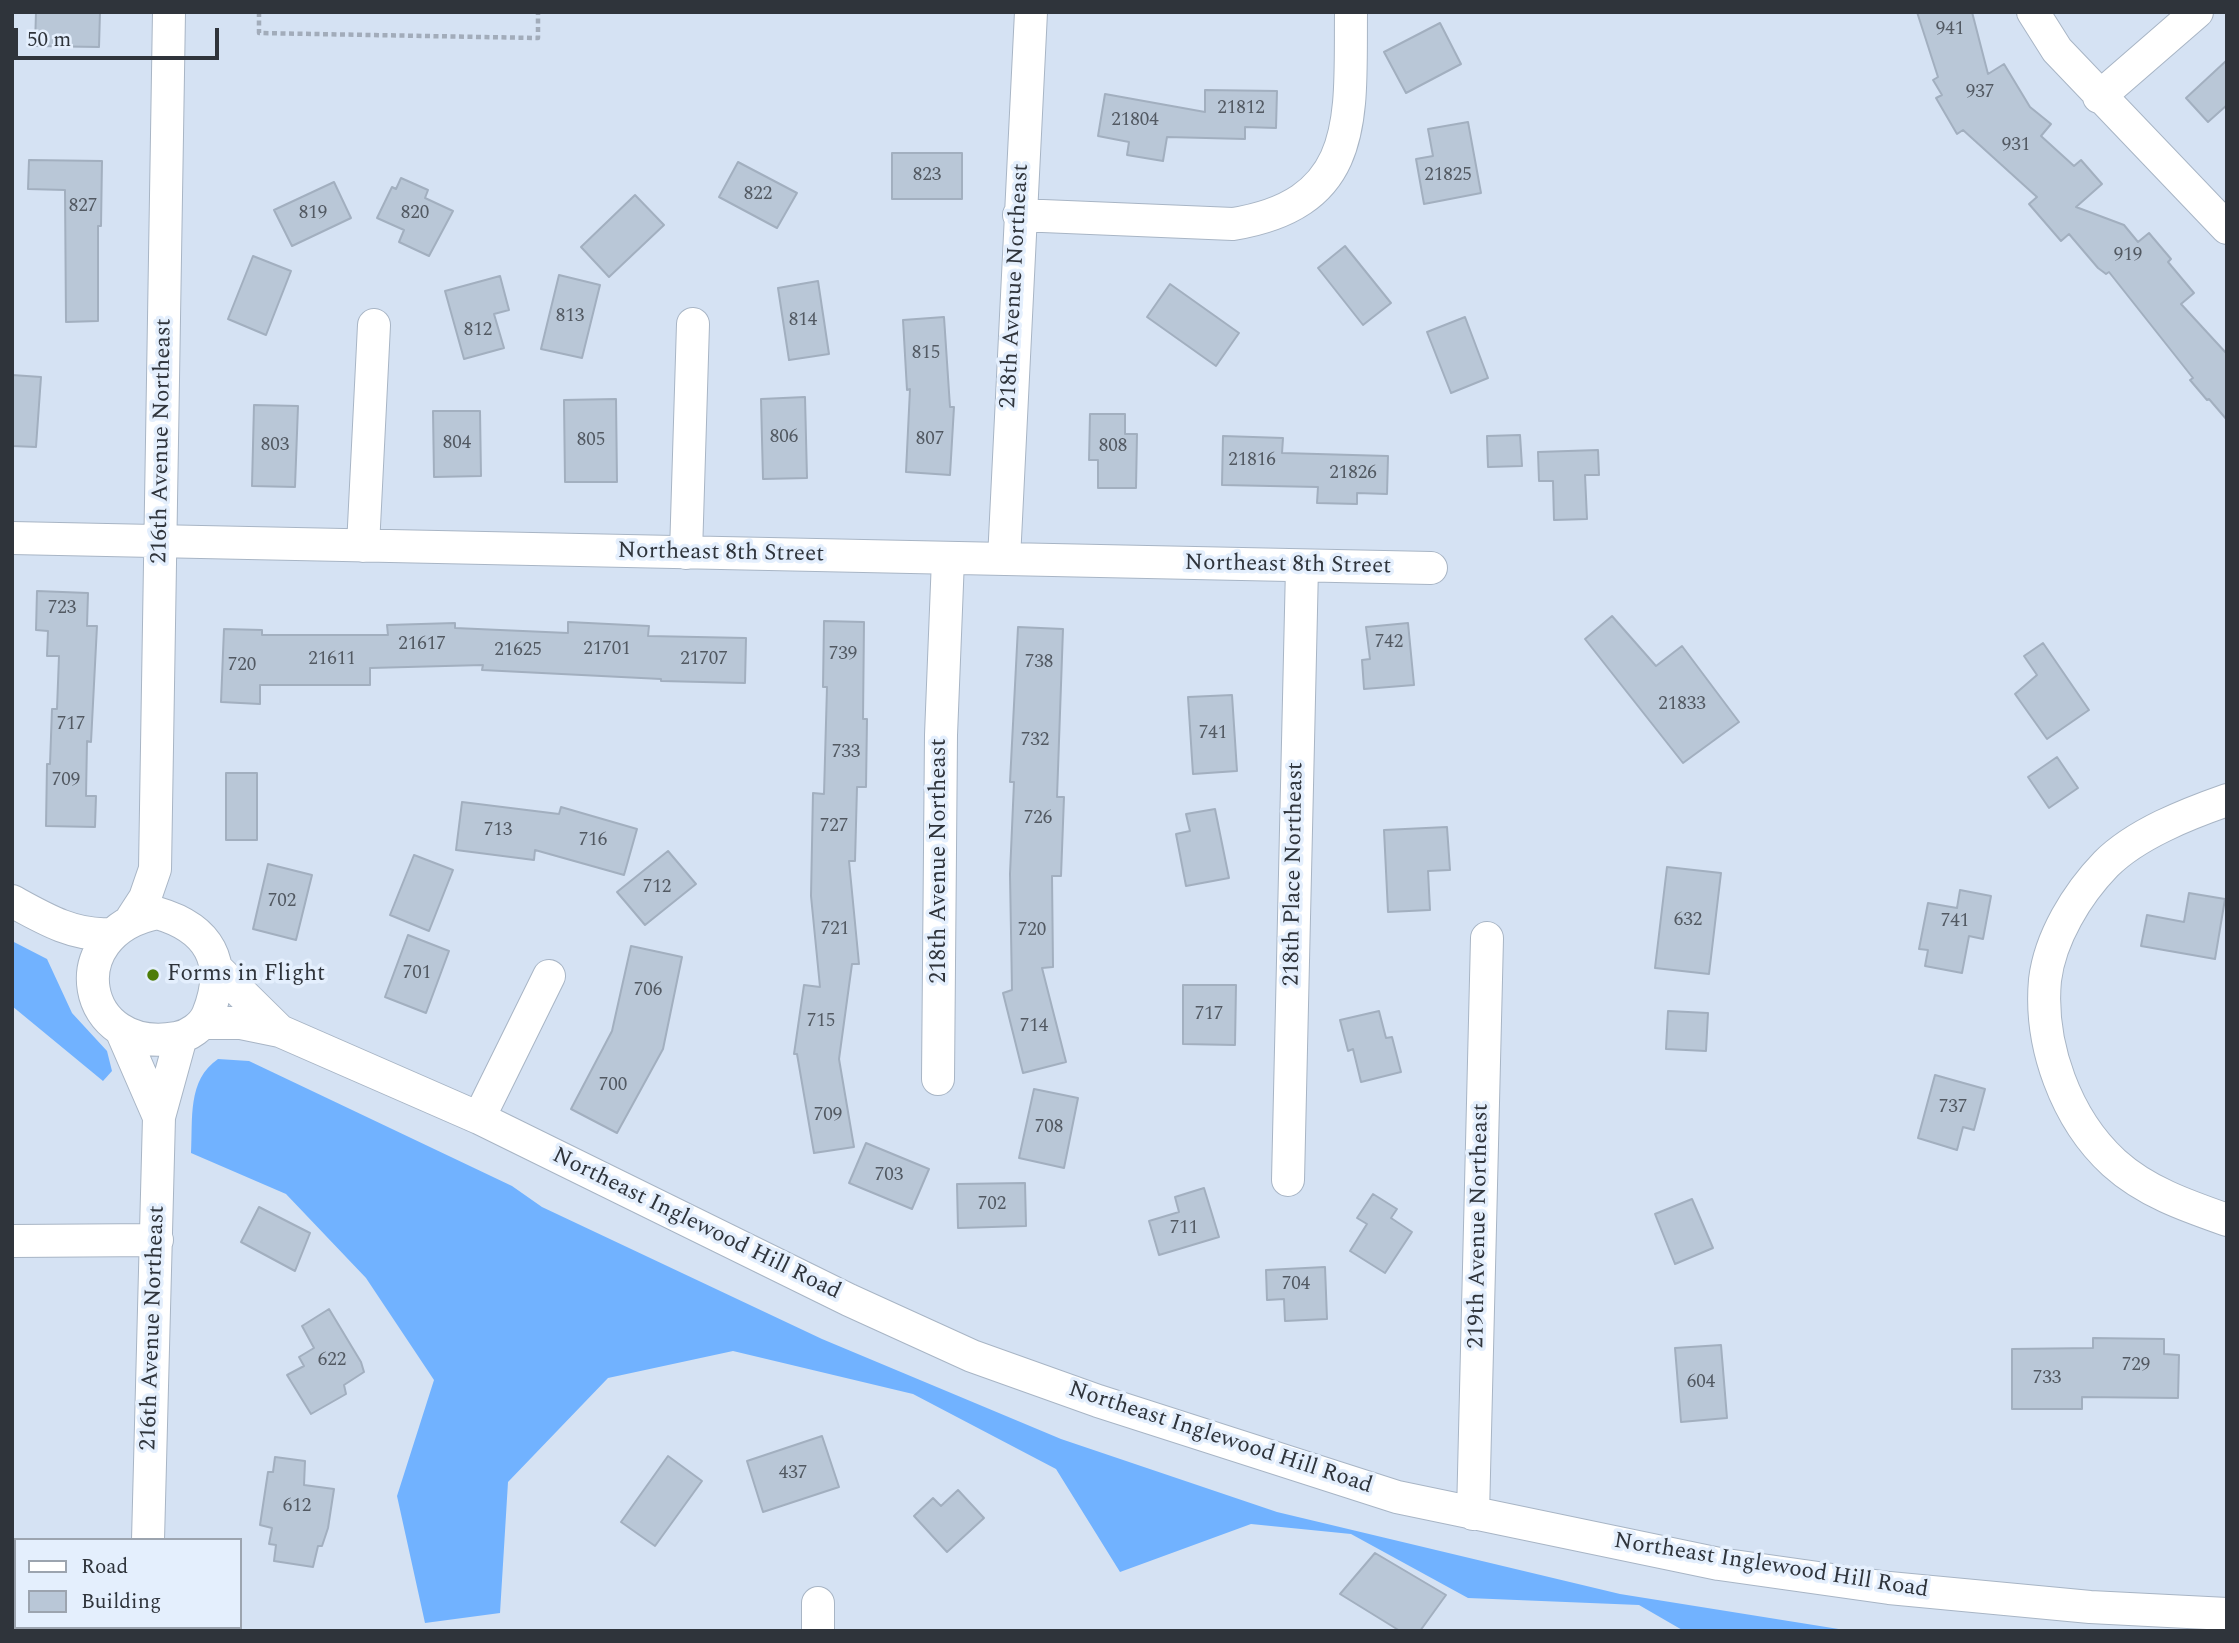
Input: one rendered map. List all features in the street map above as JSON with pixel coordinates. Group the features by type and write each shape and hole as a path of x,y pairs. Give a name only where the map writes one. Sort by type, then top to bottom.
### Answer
{"street":[{"name":"216th Avenue Northeast","path":"121,926 145,898 155,869 169,12"},
{"name":"218th Avenue Northeast","path":"1004,559 1018,215 1031,12"},
{"path":"1018,215 1233,224 1268,218 1306,198 1330,172 1344,140 1350,101 1351,12"},
{"path":"2033,12 2057,50 2099,97 2227,228"},
{"path":"2099,97 2197,12"},
{"path":"685,553 693,324"},
{"path":"363,546 374,325"},
{"name":"Northeast 8th Street","path":"12,538 1431,568"},
{"name":"218th Avenue Northeast","path":"938,1079 941,736 948,559"},
{"name":"218th Place Northeast","path":"1288,1180 1302,567"},
{"path":"2227,800 2141,839 2107,863 2078,897 2058,935 2045,979 2046,1024 2056,1072 2078,1119 2114,1163 2140,1181 2178,1203 2227,1220"},
{"name":"216th Avenue Northeast","path":"155,869 166,896 182,920"},
{"path":"12,901 61,927 96,935 157,913 182,920 211,949 217,969 215,998 193,1030 153,1042 122,1032 97,1004 83,957 61,927"},
{"path":"93,987 98,951 121,926"},
{"name":"219th Avenue Northeast","path":"1473,1514 1487,938"},
{"name":"Northeast Inglewood Hill Road","path":"217,969 280,1031"},
{"path":"479,1118 549,975"},
{"name":"Northeast Inglewood Hill Road","path":"193,1030 241,1023 280,1031 479,1118 849,1300 972,1356 1098,1401 1397,1497 1719,1564 1889,1588 2090,1607 2227,1614"},
{"name":"216th Avenue Northeast","path":"148,1538 159,1117 193,1030"},
{"name":"216th Avenue Northeast","path":"122,1032 159,1117"},
{"path":"12,1241 157,1240"}],"path":[{"path":"258,12 259,33 538,38 538,12"}],"shaded area":[{"path":"12,941 47,959 72,1013 107,1051 112,1071 103,1081 12,1006"},
{"path":"218,1059 249,1061 512,1186 542,1207 822,1339 1061,1439 1277,1512 1620,1594 1851,1631 1684,1631 1639,1605 1468,1598 1351,1534 1251,1524 1120,1572 1056,1469 913,1394 733,1351 608,1378 508,1482 500,1613 425,1623 397,1496 434,1380 366,1278 286,1194 191,1153 196,1089 208,1068"}],"building":[{"path":"36,12 100,12 99,47 35,46"},
{"path":"1917,12 1972,12 1988,74 2004,64 2030,107 2051,124 2041,136 2074,166 2081,160 2102,184 2076,207 2124,225 2138,242 2149,233 2171,259 2168,262 2194,293 2181,304 2227,354 2227,420 2190,380 2193,378 2109,272 2106,274 2098,268 2069,234 2061,241 2029,204 2037,197 1963,130 1957,134 1936,98 1942,95 1933,80 1938,77"},
{"path":"1440,23 1461,64 1406,93 1384,52"},
{"path":"2227,60 2227,105 2208,122 2186,98"},
{"path":"1205,90 1277,91 1276,128 1245,127 1245,139 1167,137 1163,161 1127,155 1129,142 1098,136 1105,94 1205,112"},
{"path":"1468,122 1481,193 1424,204 1416,159 1433,156 1428,129"},
{"path":"892,153 962,153 962,199 892,199"},
{"path":"29,160 102,161 101,226 98,226 98,321 66,322 65,190 28,189"},
{"path":"738,162 797,193 777,228 719,197"},
{"path":"401,178 428,190 425,198 453,211 429,256 399,242 404,230 377,218 392,187 396,189"},
{"path":"334,182 351,218 292,246 274,210"},
{"path":"635,195 664,225 609,277 581,247"},
{"path":"1345,246 1391,303 1363,325 1318,268"},
{"path":"253,256 291,271 266,335 228,319"},
{"path":"559,275 600,285 582,358 541,349"},
{"path":"500,276 509,310 494,314 504,348 464,359 445,291"},
{"path":"818,281 829,354 789,360 778,288"},
{"path":"1170,284 1239,333 1216,366 1147,317"},
{"path":"944,317 950,407 954,407 950,475 906,472 910,389 907,390 903,320"},
{"path":"1465,317 1488,378 1451,393 1427,332"},
{"path":"12,375 41,377 36,447 12,446"},
{"path":"805,397 807,478 763,479 761,399"},
{"path":"616,399 617,482 565,482 564,400"},
{"path":"254,405 298,406 295,487 252,486"},
{"path":"433,411 480,411 481,476 434,477"},
{"path":"1090,414 1125,414 1125,434 1137,434 1136,488 1098,488 1098,460 1089,460"},
{"path":"1520,435 1522,466 1488,467 1487,436"},
{"path":"1223,436 1283,438 1282,453 1388,456 1387,494 1357,493 1357,504 1317,503 1318,487 1222,485"},
{"path":"1598,450 1599,475 1585,475 1587,519 1554,520 1553,481 1539,481 1538,452"},
{"path":"37,591 88,593 87,626 97,626 91,742 87,741 86,796 96,796 95,827 46,826 47,764 50,764 52,709 57,709 59,656 47,656 48,631 36,630"},
{"path":"1612,616 1656,666 1682,646 1739,722 1683,763 1585,639"},
{"path":"824,621 864,622 863,719 867,719 866,787 857,787 855,861 849,861 859,964 852,964 839,1059 854,1147 814,1153 797,1054 794,1054 804,985 820,987 811,896 813,793 824,794 827,687 823,687"},
{"path":"568,622 649,626 648,636 746,638 745,683 661,681 482,670 483,665 370,668 370,685 260,685 260,704 221,702 224,629 262,630 262,635 388,635 387,625 455,623 455,628 568,633"},
{"path":"1408,623 1414,685 1364,689 1362,660 1370,659 1366,627"},
{"path":"1018,627 1063,629 1057,797 1064,797 1061,876 1052,876 1053,967 1042,968 1066,1062 1023,1073 1003,993 1012,990 1010,874 1014,782 1010,782"},
{"path":"2043,643 2089,710 2047,739 2015,694 2037,675 2024,656"},
{"path":"1232,695 1237,771 1193,774 1188,697"},
{"path":"2057,757 2078,788 2049,808 2028,777"},
{"path":"226,773 257,773 257,840 226,840"},
{"path":"462,802 559,814 561,807 637,829 624,875 535,850 534,860 456,850"},
{"path":"1215,809 1229,878 1186,886 1176,834 1190,831 1186,814"},
{"path":"1447,827 1450,870 1428,871 1430,910 1388,912 1384,830"},
{"path":"668,851 696,884 645,925 617,892"},
{"path":"414,855 453,870 429,931 390,915"},
{"path":"268,864 312,875 296,940 253,929"},
{"path":"1667,867 1721,873 1709,974 1655,968"},
{"path":"1960,890 1991,896 1983,939 1969,936 1962,973 1925,966 1928,950 1919,949 1928,903 1957,908"},
{"path":"2189,893 2225,899 2215,959 2141,946 2147,915 2184,922"},
{"path":"408,935 449,951 426,1013 385,997"},
{"path":"631,946 682,957 663,1049 617,1133 571,1109 612,1031"},
{"path":"1183,985 1236,985 1235,1045 1183,1044"},
{"path":"1379,1011 1386,1038 1392,1037 1401,1072 1361,1082 1353,1049 1348,1051 1340,1020"},
{"path":"1668,1011 1708,1013 1706,1051 1666,1049"},
{"path":"1935,1075 1985,1089 1974,1130 1963,1127 1957,1150 1918,1138"},
{"path":"1034,1089 1078,1098 1064,1168 1019,1158"},
{"path":"866,1143 929,1169 912,1209 849,1183"},
{"path":"1025,1183 1026,1226 958,1228 957,1184"},
{"path":"1204,1188 1219,1237 1159,1255 1149,1221 1179,1212 1175,1197"},
{"path":"1373,1194 1397,1209 1391,1218 1412,1232 1385,1273 1350,1251 1367,1224 1357,1218"},
{"path":"1692,1199 1713,1248 1675,1264 1655,1214"},
{"path":"259,1207 310,1233 295,1271 241,1242"},
{"path":"1325,1267 1327,1319 1285,1321 1284,1299 1267,1300 1266,1270"},
{"path":"329,1309 361,1362 364,1372 344,1385 346,1394 311,1414 287,1375 304,1366 299,1357 314,1348 302,1326"},
{"path":"2093,1338 2164,1339 2164,1354 2179,1355 2178,1398 2082,1397 2082,1409 2012,1409 2012,1349 2093,1348"},
{"path":"1721,1345 1727,1418 1681,1422 1675,1348"},
{"path":"822,1436 839,1487 763,1512 747,1461"},
{"path":"668,1456 702,1481 655,1546 621,1522"},
{"path":"275,1457 305,1461 304,1485 334,1489 328,1528 322,1546 318,1546 313,1567 274,1561 276,1545 269,1544 272,1528 260,1525 268,1472 273,1472"},
{"path":"958,1490 984,1518 947,1552 914,1516 933,1498 941,1506"},
{"path":"1375,1553 1446,1595 1420,1631 1400,1631 1340,1594"}],"place":[{"name":"Forms in Flight","path":"153,975"}]}
